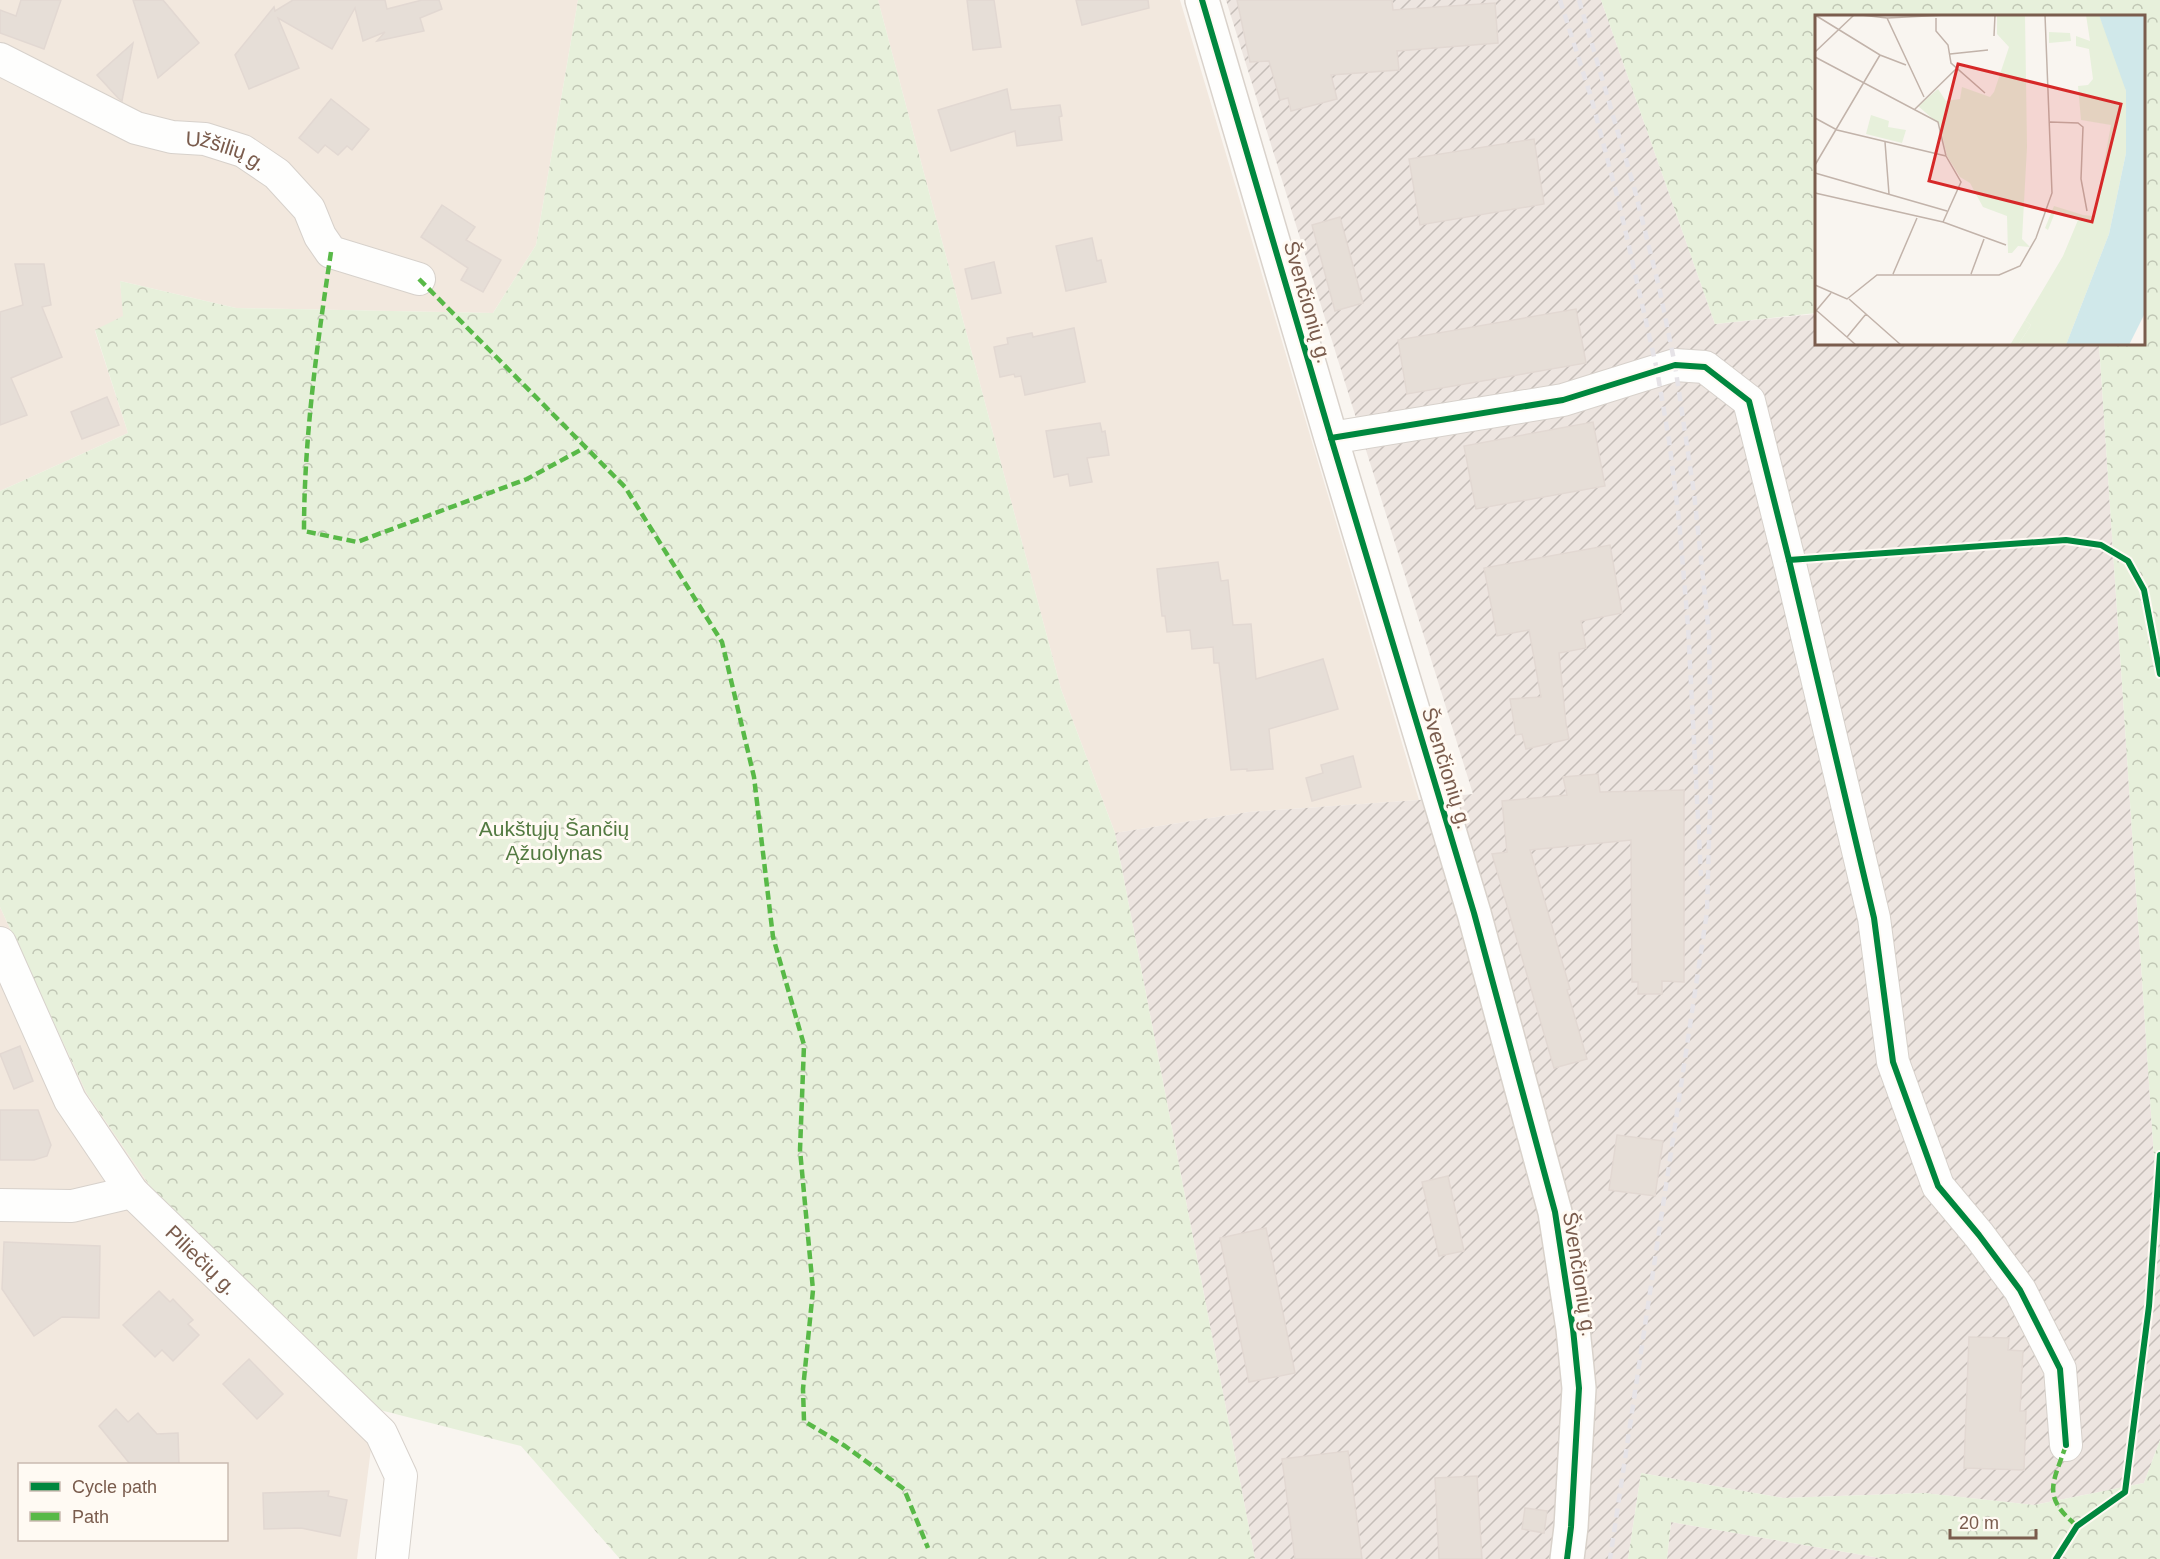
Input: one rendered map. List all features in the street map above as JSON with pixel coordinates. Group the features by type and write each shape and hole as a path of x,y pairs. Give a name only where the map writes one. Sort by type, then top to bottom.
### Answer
{"street":[{"name":"Švenčionių g.","path":"1202,0 1474,913 1555,1212 1573,1329 1579,1388 1567,1559"},
{"name":"Užšilių g.","path":"1,62 136,128 172,137 205,140 243,152 277,174 309,209 320,236 331,252 419,279"},
{"path":"1331,438 1563,400 1675,365 1705,367 1749,401 1874,918 1893,1062 1938,1186 1979,1235 2020,1290 2060,1369 2066,1445"},
{"name":"Piliečių g.","path":"0,943 70,1100 132,1192 381,1433 401,1476 392,1559"},
{"path":"0,1206 72,1206 132,1192"}],"shaded area":[{"path":"0,0 578,0 536,245 493,313 236,308 120,281 124,316 95,331 128,433 0,491"},
{"path":"878,0 1180,0 1419,800 1249,812 1115,833 1061,689"},
{"path":"1226,0 1601,0 1715,324 1815,314 1815,345 2099,345 2160,1246 2160,1440 2144,1483 2034,1505 1923,1493 1783,1498 1641,1473 1628,1559 1255,1559 1115,833 1249,812 1473,794"},
{"path":"0,907 87,1094 150,1186 376,1409 357,1559 0,1559"},
{"path":"1671,1522 1886,1559 1667,1559"}],"green space":[{"name":"Aukštųjų Šančių Ąžuolynas","path":"578,0 878,0 1061,689 1115,833 1255,1559 620,1559 521,1446 376,1409 150,1186 87,1094 0,907 0,491 128,433 95,330 123,316 120,281 236,308 493,313 536,245"},
{"path":"1601,0 2160,0 2160,1246 2099,345 2145,345 2145,15 1815,15 1815,313 1715,324"},
{"path":"2160,1440 2160,1559 1886,1559 1671,1522 1667,1559 1628,1559 1641,1473 1783,1498 1924,1493 2034,1505 2144,1483"}],"building":[{"path":"21,0 61,0 44,49 0,33 0,10 16,16"},
{"path":"133,0 163,0 199,43 158,78"},
{"path":"293,0 385,0 387,9 422,0 439,0 442,9 420,18 424,31 377,41 385,32 363,41 355,8 332,49 278,18 299,68 249,89 235,55 274,7 275,11"},
{"path":"967,0 994,0 1001,47 973,50"},
{"path":"1076,0 1148,0 1149,8 1082,25"},
{"path":"1237,0 1392,0 1393,10 1495,3 1498,43 1397,51 1399,70 1331,75 1337,99 1291,111 1288,98 1280,100 1269,61 1250,62"},
{"path":"133,43 122,101 97,75"},
{"path":"1007,89 1011,110 1060,105 1062,140 1017,146 1015,131 951,151 938,110"},
{"path":"331,99 369,129 352,150 347,146 338,155 325,145 318,153 299,138"},
{"path":"1534,139 1544,204 1420,225 1409,159"},
{"path":"442,205 475,227 466,240 501,260 483,292 461,280 468,268 421,237"},
{"path":"1340,217 1363,303 1335,311 1312,225"},
{"path":"1092,238 1097,261 1101,260 1106,282 1066,291 1056,246"},
{"path":"994,262 1001,293 972,299 965,269"},
{"path":"15,264 44,264 51,305 42,307 62,357 11,378 27,415 0,425 0,312 23,305"},
{"path":"1576,309 1586,363 1407,394 1398,340"},
{"path":"1074,328 1085,382 1025,395 1021,376 1015,377 1014,374 1000,377 994,347 1008,344 1007,338 1032,333 1033,337"},
{"path":"107,397 119,425 82,439 71,412"},
{"path":"1593,422 1605,486 1476,509 1464,446"},
{"path":"1100,423 1102,432 1105,431 1109,455 1087,458 1092,482 1070,486 1068,474 1054,477 1046,431"},
{"path":"1610,545 1622,613 1581,621 1586,648 1559,653 1569,739 1526,749 1522,734 1516,735 1510,699 1541,697 1529,630 1497,636 1484,568"},
{"path":"1218,562 1221,581 1228,580 1233,625 1251,624 1256,679 1323,659 1338,709 1269,729 1273,769 1231,770 1219,663 1214,663 1213,647 1192,649 1190,630 1167,632 1165,616 1162,616 1157,569"},
{"path":"1353,756 1361,787 1312,801 1306,778 1323,773 1321,765"},
{"path":"1598,774 1600,792 1684,790 1684,982 1662,981 1662,994 1638,994 1638,982 1632,982 1631,840 1530,850 1570,989 1567,990 1587,1059 1554,1068 1492,854 1507,852 1502,801 1567,795 1563,777"},
{"path":"20,1046 33,1081 14,1089 0,1054"},
{"path":"0,1110 38,1110 51,1145 47,1156 34,1160 0,1160"},
{"path":"1617,1135 1663,1141 1655,1196 1609,1190"},
{"path":"1448,1176 1464,1251 1439,1256 1422,1182"},
{"path":"1266,1228 1295,1373 1249,1382 1220,1238"},
{"path":"4,1242 100,1246 99,1318 62,1317 34,1336 2,1289"},
{"path":"159,1291 170,1302 173,1299 193,1320 188,1324 199,1335 173,1361 162,1350 155,1357 123,1325"},
{"path":"1969,1337 2009,1338 2008,1350 2023,1351 2020,1411 2026,1411 2024,1470 1964,1468"},
{"path":"249,1359 283,1394 257,1419 223,1384"},
{"path":"116,1409 128,1422 138,1413 157,1434 178,1433 179,1463 129,1463 99,1426"},
{"path":"1348,1451 1362,1559 1295,1559 1282,1459"},
{"path":"1477,1476 1482,1559 1439,1559 1435,1478"},
{"path":"329,1491 328,1496 347,1500 340,1536 301,1528 264,1529 263,1493"},
{"path":"1525,1508 1547,1511 1544,1533 1522,1529"}],"railway":[{"path":"1560,0 1591,97 1620,207 1657,370 1669,440 1679,520 1688,626 1701,876"},
{"path":"1579,0 1634,187 1659,287 1675,365 1694,493 1709,634 1711,769 1707,912 1610,1559"}],"marked path":[{"path":"331,252 309,426 304,531 357,542 527,479 586,447"},
{"path":"419,279 625,487 722,642 754,777 773,937 804,1045 800,1150 813,1290 803,1389 804,1421 845,1446 904,1489 928,1548"},
{"path":"2066,1445 2054,1480 2054,1497 2058,1506 2077,1526"}],"cycle path":[{"path":"1202,0 1474,913 1555,1212 1573,1329 1579,1388 1567,1559"},
{"path":"1331,438 1563,400 1675,365 1705,367 1749,401 1874,918 1893,1062 1938,1186 1979,1235 2020,1290 2060,1369 2066,1445"},
{"path":"1789,560 2066,540 2101,545 2128,561 2144,590 2160,674"},
{"path":"2056,1559 2077,1526 2125,1492 2149,1306 2160,1155"}]}
